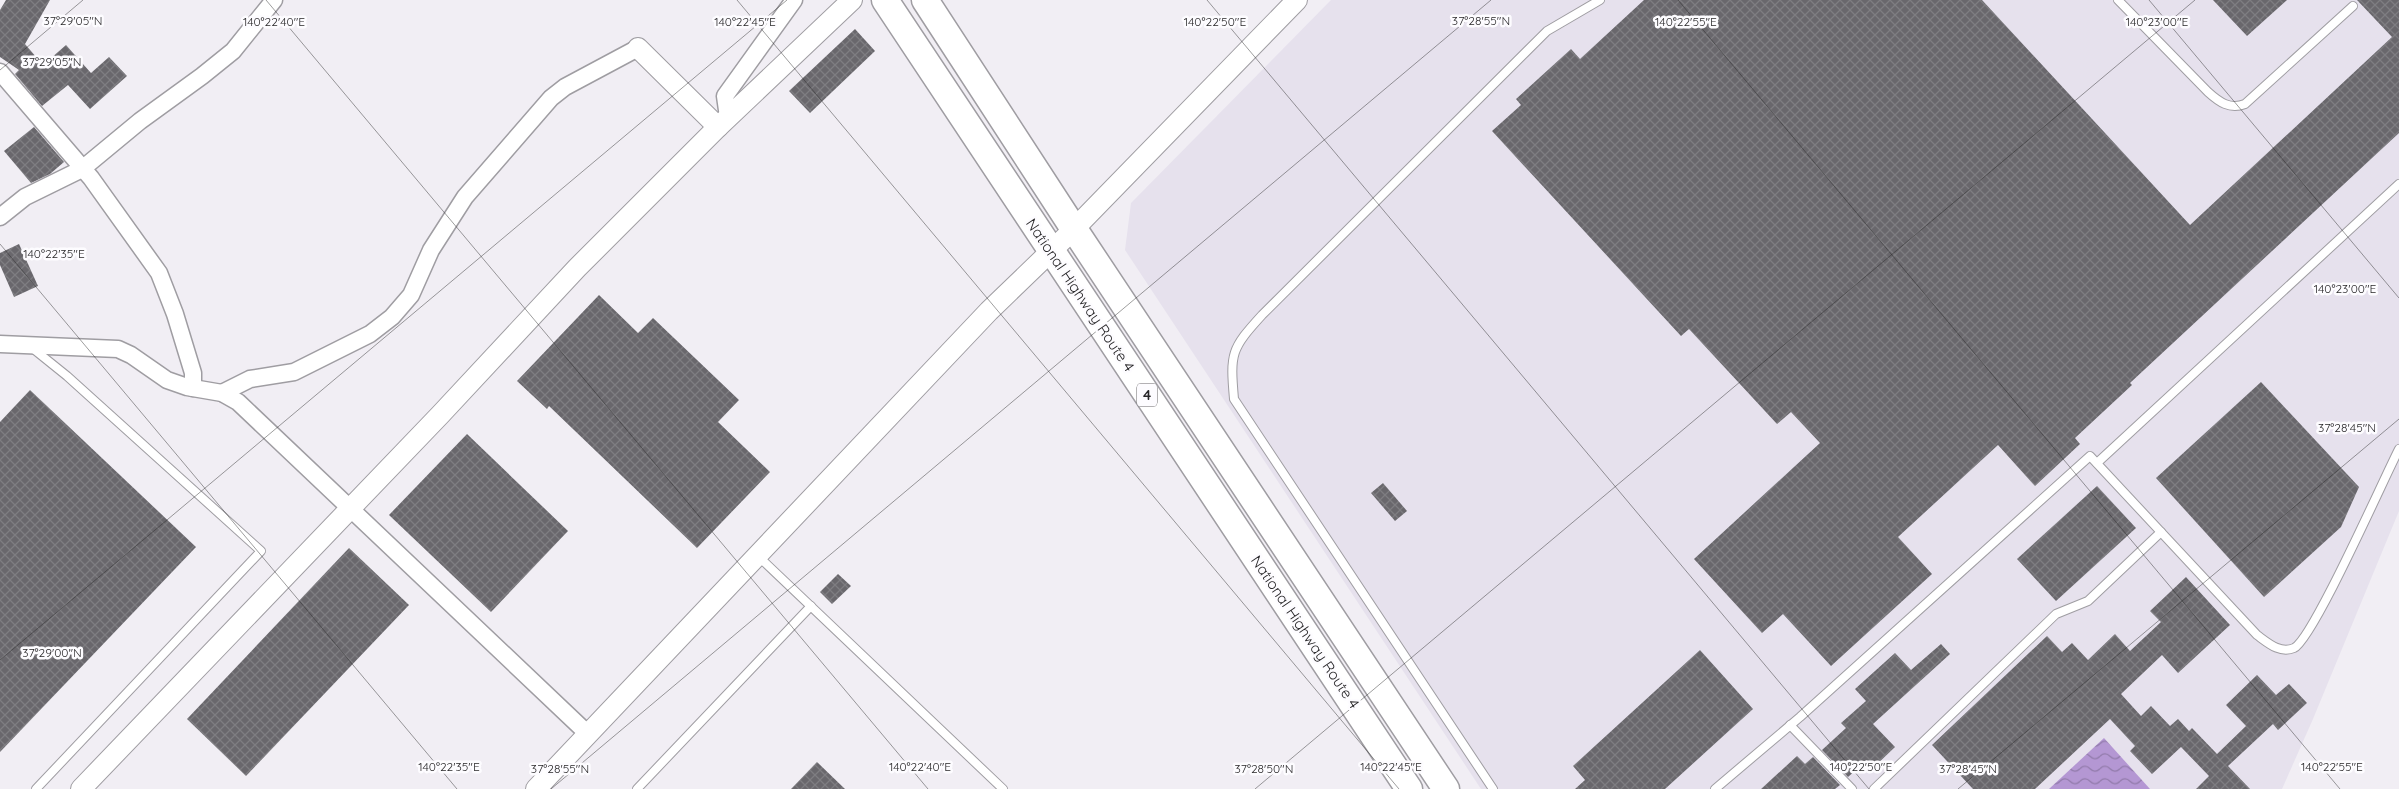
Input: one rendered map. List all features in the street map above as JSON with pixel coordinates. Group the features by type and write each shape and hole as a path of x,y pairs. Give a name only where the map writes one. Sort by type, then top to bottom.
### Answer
{"highway":[{"name":"National Highway Route 4","path":"885,0 1409,789"},
{"name":"National Highway Route 4","path":"925,0 1074,229 1446,789"}],"street":[{"path":"0,217 25,197 82,169 140,121 233,51 274,0"},
{"path":"723,122 725,96 794,0"},
{"path":"81,789 577,268 723,122 852,0"},
{"path":"536,789 989,311 1074,229 1297,0"},
{"path":"222,393 250,379 294,372 370,334 392,317 411,295 431,250 465,197 551,98 580,78 638,48 723,122"},
{"path":"0,72 91,178 159,273 175,314 193,373 193,388"},
{"path":"0,344 118,349 131,355 167,380 193,388 222,393 243,407 588,734"}],"lane":[{"path":"1493,789 1234,399 1233,353 1239,340 1262,315 1547,31 1600,0"},
{"path":"2118,0 2208,92 2219,101 2231,107 2246,104 2353,6"},
{"path":"2096,463 2399,184"},
{"path":"28,345 67,376 261,551 36,789"},
{"path":"1715,789 1790,725 2090,456 2257,635 2278,649 2286,651 2302,641 2312,626 2399,449"},
{"path":"1874,789 2056,614 2088,601 2161,532"},
{"path":"756,555 1004,789"},
{"path":"637,789 811,606"},
{"path":"1790,725 1852,789"}],"shaded area":[{"path":"1331,0 2399,0 2399,511 2282,789 1481,789 1125,250 1131,203"}],"water":[{"path":"2104,738 2150,789 2049,789"}],"building":[{"path":"6,0 50,0 25,44 43,65 66,45 91,73 109,57 127,76 90,109 68,85 42,106 15,74 19,70 0,57 0,10"},
{"path":"1644,0 1982,0 2190,225 2392,37 2357,0 2399,0 2399,133 2130,383 2132,385 2075,438 2080,444 2035,486 1998,445 1898,537 1932,574 1831,666 1783,614 1762,633 1694,559 1820,443 1791,412 1777,424 1689,329 1681,336 1492,131 1521,105 1516,99 1571,49 1580,59"},
{"path":"2213,0 2287,0 2247,36"},
{"path":"855,29 875,51 810,113 789,91"},
{"path":"34,127 64,162 50,174 31,183 4,151"},
{"path":"19,244 38,286 14,297 0,265 0,253"},
{"path":"599,295 638,333 653,318 739,400 718,422 770,472 697,548 549,406 547,409 517,381"},
{"path":"2261,382 2359,487 2341,527 2264,597 2156,478"},
{"path":"30,390 196,547 0,752 0,422"},
{"path":"467,434 568,531 491,612 389,515"},
{"path":"1383,483 1407,511 1395,521 1371,493"},
{"path":"2097,486 2136,528 2056,601 2017,559"},
{"path":"349,548 409,605 246,776 187,719"},
{"path":"838,574 851,586 832,604 820,592"},
{"path":"2186,577 2230,625 2178,673 2162,655 2121,694 2141,716 2151,706 2170,726 2178,719 2189,731 2192,728 2217,754 2246,726 2226,705 2257,675 2276,695 2289,684 2307,703 2278,730 2273,724 2228,766 2250,789 2196,789 2209,776 2181,747 2152,774 2130,751 2135,746 2110,719 2035,789 1973,789 1932,745 2047,636 2062,652 2072,643 2088,660 2115,634 2130,651 2161,622 2150,611"},
{"path":"1941,644 1950,654 1873,724 1895,747 1873,768 1867,760 1848,777 1822,750 1846,728 1841,723 1866,701 1855,689 1895,653 1911,670"},
{"path":"1700,650 1753,709 1665,789 1575,789 1585,780 1573,766"},
{"path":"1797,756 1805,764 1813,757 1840,785 1835,789 1761,789"},
{"path":"817,762 845,789 791,789"}]}
